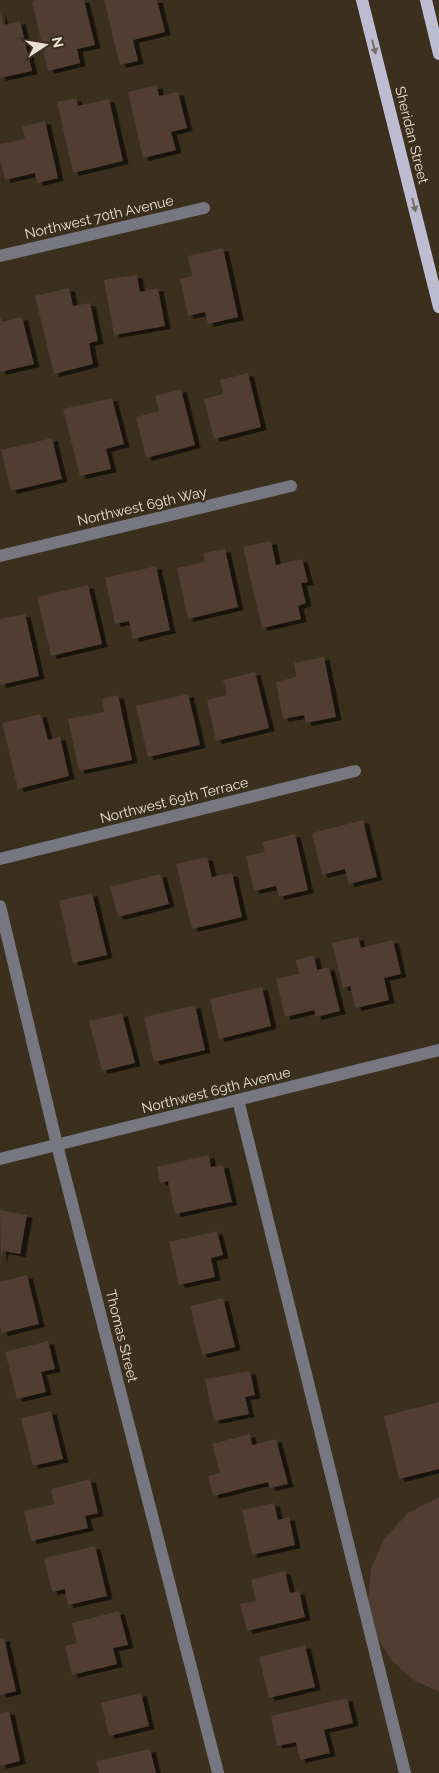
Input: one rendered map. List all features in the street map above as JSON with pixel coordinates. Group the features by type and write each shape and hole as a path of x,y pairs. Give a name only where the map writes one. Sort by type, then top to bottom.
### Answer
{"main road":[{"name":"Sheridan Street","path":"362,0 439,307"},
{"path":"426,0 439,54"}],"street":[{"name":"Northwest 70th Avenue","path":"0,256 204,208"},
{"name":"Northwest 69th Way","path":"0,556 291,486"},
{"name":"Northwest 69th Terrace","path":"0,859 355,771"},
{"name":"Thomas Street","path":"0,906 57,1144 218,1773"},
{"name":"Northwest 69th Avenue","path":"0,1159 438,1052"},
{"path":"238,1100 405,1773"}],"building":[{"path":"84,0 95,45 77,49 80,63 48,71 32,1"},
{"path":"104,0 157,0 165,32 133,40 138,61 120,65"},
{"path":"0,12 4,25 20,21 32,71 0,78"},
{"path":"157,85 159,96 178,92 187,128 171,132 176,150 143,158 128,92"},
{"path":"76,98 78,106 109,99 123,161 73,173 57,102"},
{"path":"45,121 58,178 37,183 35,173 5,180 0,160 0,144 25,139 22,127"},
{"path":"223,248 238,317 208,324 205,312 188,316 180,279 192,276 188,256"},
{"path":"137,275 140,292 158,288 165,326 114,335 104,280"},
{"path":"69,288 73,306 90,303 98,341 89,343 93,364 54,374 35,296"},
{"path":"0,315 2,322 22,317 34,364 0,372"},
{"path":"248,373 261,427 214,439 204,399 223,394 220,380"},
{"path":"181,389 195,445 146,458 136,417 159,411 155,396"},
{"path":"112,398 124,444 106,449 111,469 80,476 63,409"},
{"path":"52,438 62,479 11,491 1,450"},
{"path":"271,541 276,565 302,559 308,582 301,583 306,603 298,606 301,619 262,628 243,547"},
{"path":"225,549 238,607 188,619 177,568 205,562 203,553"},
{"path":"156,566 170,630 133,639 129,621 115,624 105,578"},
{"path":"88,585 102,644 51,656 37,597"},
{"path":"25,614 39,676 0,685 0,619"},
{"path":"324,657 336,717 306,723 304,715 283,719 276,682 296,677 294,663"},
{"path":"255,672 269,728 216,741 207,700 227,695 223,680"},
{"path":"188,694 200,745 148,757 136,706"},
{"path":"118,695 132,760 79,771 68,719 104,712 102,699"},
{"path":"41,714 48,740 60,737 69,776 18,789 2,723"},
{"path":"363,820 377,877 349,884 345,869 322,875 312,833"},
{"path":"295,834 308,890 279,897 276,886 254,891 246,856 265,852 262,842"},
{"path":"207,857 212,877 232,873 242,917 192,929 176,864"},
{"path":"161,874 169,904 118,917 110,887"},
{"path":"92,893 107,955 73,963 59,901"},
{"path":"358,937 361,948 393,940 401,974 384,978 389,1000 356,1008 350,986 343,988 332,943"},
{"path":"314,955 317,970 329,967 340,1011 316,1017 314,1010 285,1017 276,979 299,974 296,960"},
{"path":"262,987 271,1026 219,1039 210,999"},
{"path":"195,1005 205,1050 154,1062 144,1017"},
{"path":"122,1013 135,1063 102,1071 89,1021"},
{"path":"209,1155 211,1167 223,1165 232,1202 175,1214 168,1181 160,1183 157,1167"},
{"path":"0,1210 27,1215 20,1254 3,1251 1,1261"},
{"path":"217,1231 223,1255 211,1258 215,1277 179,1285 169,1242"},
{"path":"27,1275 39,1324 2,1333 0,1325 0,1282"},
{"path":"223,1298 235,1347 202,1355 190,1306"},
{"path":"48,1341 55,1369 41,1372 46,1392 17,1399 5,1352"},
{"path":"250,1371 255,1395 245,1397 249,1414 214,1421 205,1379"},
{"path":"439,1402 439,1469 399,1479 384,1416"},
{"path":"51,1411 63,1459 33,1466 21,1418"},
{"path":"250,1434 252,1445 276,1439 288,1484 270,1488 268,1482 213,1496 208,1476 220,1473 212,1444"},
{"path":"90,1479 98,1513 85,1516 88,1528 31,1541 24,1511 54,1504 51,1489"},
{"path":"439,1497 439,1692 415,1681 391,1660 374,1632 368,1601 371,1569 384,1539 408,1513"},
{"path":"274,1503 278,1520 289,1517 295,1545 252,1555 242,1510"},
{"path":"95,1546 107,1596 68,1605 65,1589 52,1592 44,1558"},
{"path":"285,1571 290,1593 299,1591 305,1617 247,1631 240,1604 256,1601 251,1580"},
{"path":"119,1611 128,1645 113,1648 117,1664 72,1675 65,1646 77,1643 72,1623"},
{"path":"4,1638 16,1691 0,1695 0,1639"},
{"path":"305,1645 315,1687 269,1698 259,1657"},
{"path":"141,1693 149,1726 109,1736 101,1703"},
{"path":"347,1698 353,1723 324,1730 330,1753 300,1760 296,1742 277,1746 271,1716"},
{"path":"9,1711 20,1761 0,1766 0,1713"},
{"path":"150,1749 156,1773 99,1773 96,1761"}]}
